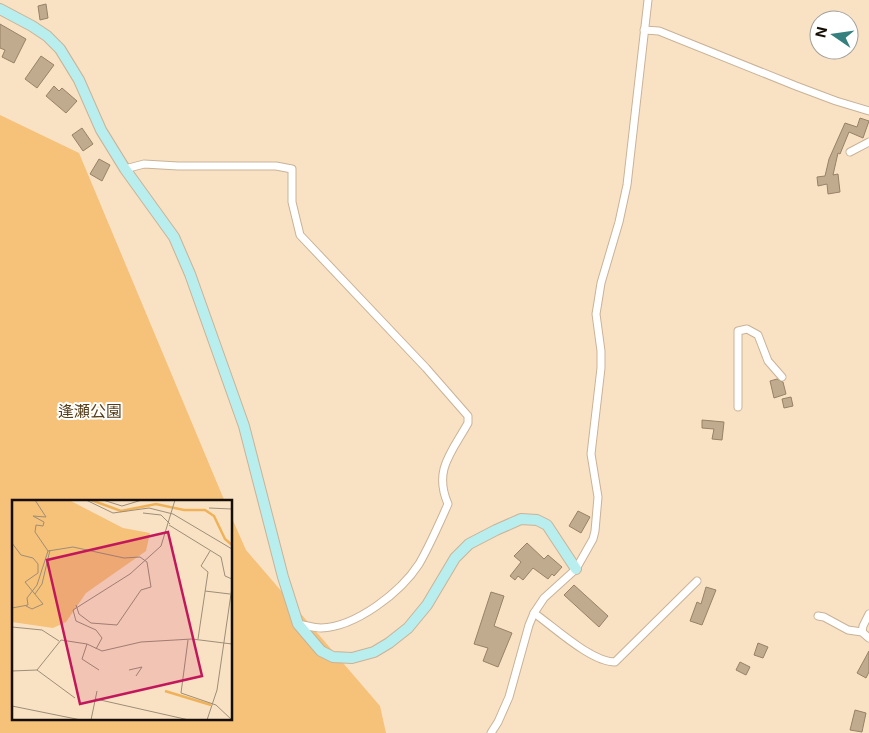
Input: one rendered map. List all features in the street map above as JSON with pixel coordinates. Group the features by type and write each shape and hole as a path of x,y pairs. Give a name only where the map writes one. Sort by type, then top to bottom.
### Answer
{"street":[{"path":"491,733 509,698 534,613 544,598 576,569 593,539 598,512 598,497 591,454 601,368 596,314 601,283 619,222 627,185 648,0"},
{"path":"0,8 47,36 70,62 101,130 125,169 174,238 190,274 244,426 283,577 298,624 320,651 333,657 352,658 374,652 389,643 408,628 427,605 455,558 470,544 521,519 537,520 547,525 576,569"},
{"path":"644,30 659,31 796,86 869,111"},
{"path":"850,152 869,142"},
{"path":"125,169 144,164 276,166 292,169 292,202 300,235 426,368 468,416 468,423 445,462 442,474 443,493 448,504 418,565 400,587 384,600 351,621 321,628 298,624"},
{"path":"738,407 738,331 747,328 758,335 768,361 782,377"},
{"path":"534,613 592,656 606,662 615,662 697,581"},
{"path":"862,632 869,614"},
{"path":"818,616 824,617 848,630 862,632 869,638"}],"green space":[{"name":"逢瀬公園","path":"0,115 79,153 224,500 12,500 12,720 232,720 232,518 246,550 380,706 386,733 0,733"}],"building":[{"path":"46,4 48,18 40,20 38,6"},
{"path":"0,24 26,39 14,63 2,57 5,50 0,48"},
{"path":"41,56 54,65 37,88 25,79"},
{"path":"54,86 59,91 62,88 77,101 66,113 46,96"},
{"path":"860,118 869,121 863,138 849,132 840,154 838,153 833,175 838,174 840,192 828,194 827,184 818,186 817,177 825,176 829,159 845,123 857,127"},
{"path":"82,128 93,144 83,151 72,135"},
{"path":"99,159 110,165 102,181 90,174"},
{"path":"777,379 783,382 786,394 774,398 770,381"},
{"path":"791,397 793,406 784,408 782,399"},
{"path":"702,420 724,422 722,440 712,439 714,429 702,428"},
{"path":"578,511 590,517 581,533 569,526"},
{"path":"527,543 544,559 548,555 562,567 554,576 552,574 548,579 533,568 523,580 518,576 515,580 510,576 521,562 514,556"},
{"path":"574,585 608,616 599,627 564,595"},
{"path":"706,587 716,590 702,625 690,621 697,602 701,604"},
{"path":"491,592 504,596 494,626 512,633 498,667 483,661 488,648 474,644"},
{"path":"758,643 768,647 763,658 754,655"},
{"path":"869,651 869,672 866,678 857,673"},
{"path":"740,662 750,667 746,675 736,670"},
{"path":"855,710 866,713 862,732 850,730"}]}
